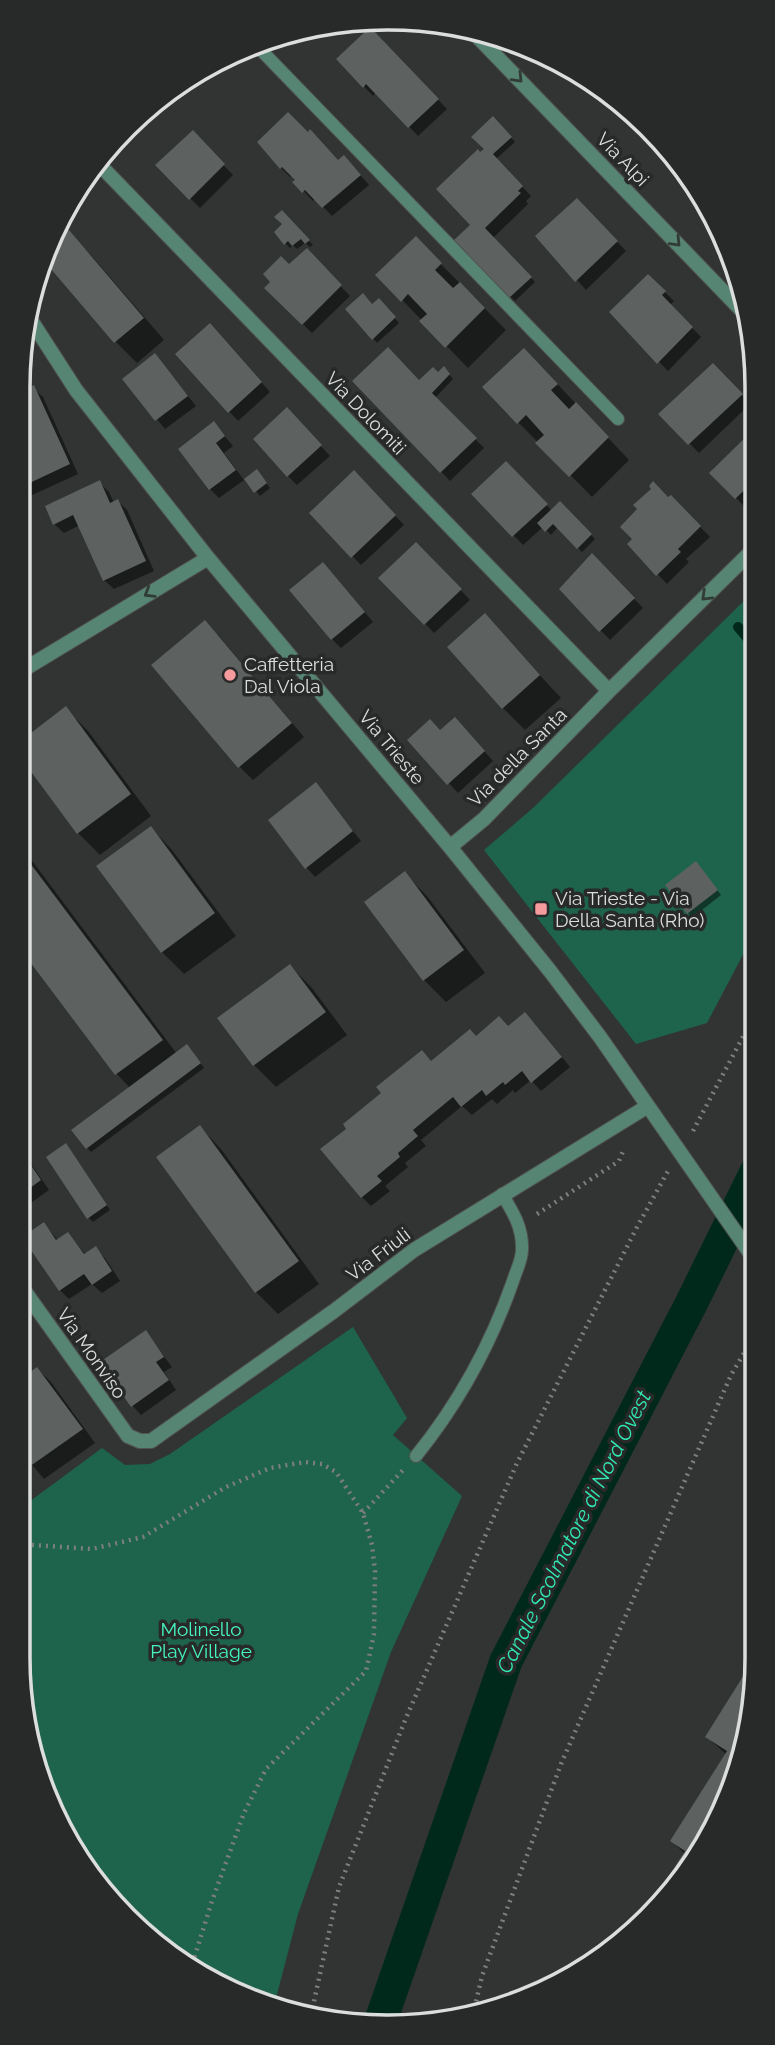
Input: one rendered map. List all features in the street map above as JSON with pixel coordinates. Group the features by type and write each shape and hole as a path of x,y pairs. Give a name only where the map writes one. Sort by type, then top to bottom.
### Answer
{"street":[{"name":"Via Alpi","path":"484,43 735,303"},
{"name":"Via Dolomiti","path":"104,170 609,691"},
{"name":"Via Trieste","path":"35,327 76,390 208,558 450,847 558,982 680,1150 745,1246"},
{"path":"30,666 208,558"},
{"path":"609,691 745,558"},
{"name":"Via della Santa","path":"450,847 484,819 609,691"},
{"name":"Via Friuli","path":"140,1441 151,1441 171,1428 414,1250 648,1107"},
{"name":"Via Monviso","path":"30,1299 118,1424 128,1436 140,1441"}],"lane":[{"path":"263,53 618,419"},
{"path":"416,1456 453,1405 500,1316 522,1253 519,1226 502,1194"}],"path":[{"path":"313,2007 339,1887 412,1705 517,1463 636,1229 745,1033"},
{"path":"519,1226 619,1160 624,1150 612,1128"},
{"path":"475,2004 482,1976 561,1764 731,1375 745,1351"},
{"path":"363,1513 416,1456"},
{"path":"30,1545 92,1549 142,1537 226,1487 270,1468 305,1462 322,1464 336,1472 363,1513 372,1545 375,1572 374,1634 366,1671 266,1769 244,1814 194,1958"}],"green space":[{"path":"745,600 745,951 707,1023 636,1044 484,850 533,808"},
{"name":"Molinello Play Village","path":"353,1327 407,1418 393,1435 462,1496 391,1652 298,1914 276,1997 229,1978 189,1955 152,1926 119,1893 90,1856 67,1816 49,1772 37,1727 30,1658 30,1501 102,1448 125,1465 150,1464 170,1454"}],"building":[{"path":"366,31 373,31 439,99 408,128 366,84 363,88 336,59"},
{"path":"288,112 308,132 310,129 338,160 344,155 361,175 322,208 305,190 302,193 292,182 295,180 282,167 280,169 257,142"},
{"path":"493,116 512,137 493,154 523,186 518,191 521,193 485,228 532,277 509,298 454,240 470,225 436,189 478,149 480,152 484,149 471,137"},
{"path":"193,130 225,164 189,200 155,165"},
{"path":"577,198 618,241 575,282 535,236"},
{"path":"282,210 310,240 305,244 301,239 292,246 288,241 284,245 274,232 282,224 274,217"},
{"path":"69,230 144,318 114,343 51,269 65,234"},
{"path":"416,236 442,263 435,270 453,288 460,282 485,308 445,348 419,321 427,314 408,294 401,302 375,275"},
{"path":"307,248 342,285 302,325 264,288 270,282 263,274 281,256 289,264"},
{"path":"648,274 666,291 662,295 693,327 657,364 609,312"},
{"path":"363,293 372,304 379,298 396,317 372,340 345,309"},
{"path":"210,323 262,382 228,413 175,354"},
{"path":"388,347 419,380 433,367 438,372 444,366 450,374 432,393 477,438 440,473 352,381"},
{"path":"524,348 558,384 551,390 569,409 576,402 609,437 569,477 535,443 544,435 526,415 517,424 482,387"},
{"path":"155,353 188,396 155,421 122,379"},
{"path":"713,363 743,394 688,445 658,414"},
{"path":"34,385 70,464 30,483 30,388"},
{"path":"287,407 322,445 287,477 253,439"},
{"path":"214,421 225,436 216,443 236,470 209,490 178,449"},
{"path":"745,438 745,490 735,499 709,473"},
{"path":"506,461 548,504 512,537 471,494"},
{"path":"257,469 267,483 254,493 244,479"},
{"path":"354,470 396,515 351,558 309,513"},
{"path":"100,480 110,503 118,499 146,561 103,581 73,515 53,525 45,506"},
{"path":"653,481 701,526 678,549 681,552 656,576 627,544 632,539 620,527 637,509 633,505 651,489 649,486"},
{"path":"560,501 592,534 577,549 553,524 545,532 537,523"},
{"path":"416,542 462,589 424,625 378,578"},
{"path":"592,553 635,598 599,632 559,589"},
{"path":"323,562 365,612 331,640 289,590"},
{"path":"485,613 540,675 502,709 447,647"},
{"path":"205,620 292,723 238,768 151,665"},
{"path":"66,706 131,794 77,834 30,770 30,734"},
{"path":"455,717 485,751 447,785 407,740 430,719 440,730"},
{"path":"316,782 353,831 305,869 268,820"},
{"path":"151,826 215,913 161,953 96,866"},
{"path":"696,861 718,890 687,914 665,885"},
{"path":"30,863 163,1040 115,1075 30,962"},
{"path":"405,871 464,950 423,981 364,902"},
{"path":"290,964 326,1012 253,1066 217,1018"},
{"path":"525,1012 562,1057 531,1083 522,1071 486,1096 482,1090 461,1107 453,1097 413,1130 418,1136 398,1153 400,1157 377,1176 382,1181 361,1198 320,1149 346,1129 343,1124 381,1093 376,1087 422,1050 431,1061 470,1029 476,1036 499,1016 508,1026"},
{"path":"187,1044 201,1063 86,1149 71,1130"},
{"path":"200,1125 299,1261 255,1293 156,1157"},
{"path":"66,1143 107,1205 87,1219 46,1157"},
{"path":"30,1164 41,1180 30,1188"},
{"path":"44,1222 56,1240 68,1232 84,1254 96,1246 112,1271 92,1285 84,1274 59,1291 30,1249 30,1232"},
{"path":"146,1330 164,1357 156,1362 169,1380 131,1407 100,1362"},
{"path":"37,1367 83,1429 30,1466 30,1372"},
{"path":"744,1674 742,1704 733,1750 718,1794 685,1856 665,1883 685,1851 670,1841 727,1751 705,1737"}],"waterway":[{"path":"738,627 745,635"},
{"name":"Canale Scolmatore di Nord Ovest","path":"383,2015 506,1661 745,1194"}],"place":[{"name":"Caffetteria Dal Viola","path":"230,675"},
{"name":"Via Trieste - Via Della Santa (Rho)","path":"541,909"}]}
